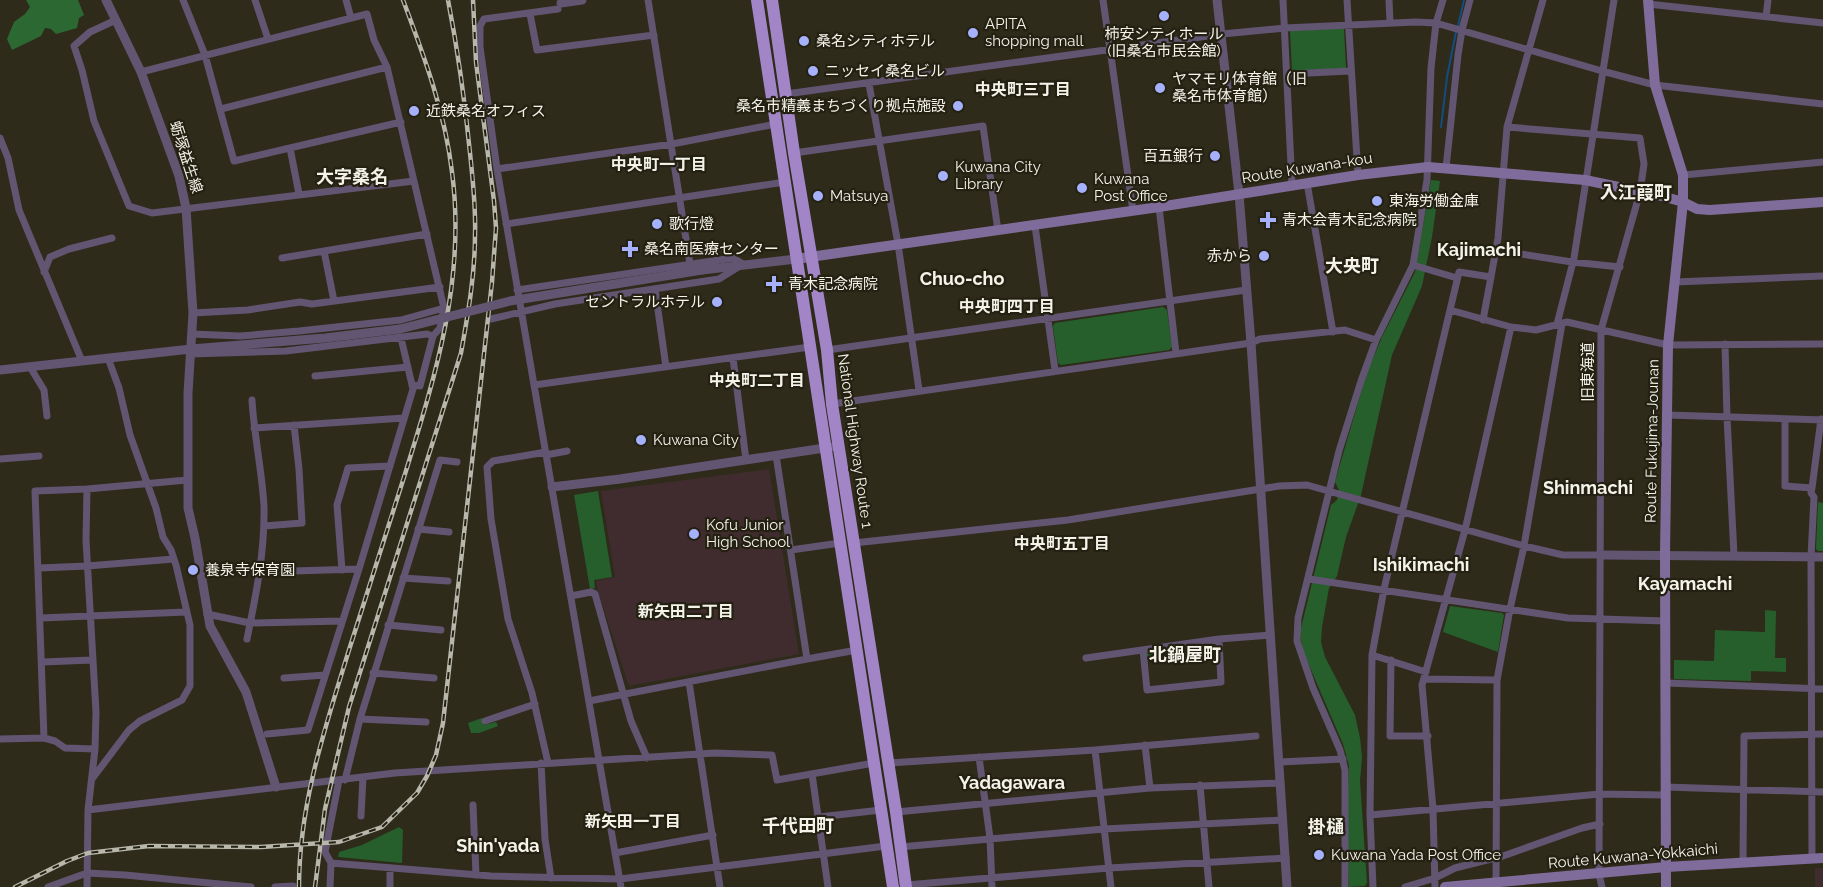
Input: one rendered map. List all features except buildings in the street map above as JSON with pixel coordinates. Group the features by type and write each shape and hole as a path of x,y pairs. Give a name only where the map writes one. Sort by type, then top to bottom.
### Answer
{"highway":[{"name":"National Highway Route 1","path":"757,0 892,887"},
{"name":"National Highway Route 1","path":"772,0 794,153 827,350 832,404 889,763 906,886"}],"main road":[{"name":"Route Fukujima-Jounan","path":"1648,2 1655,85 1683,175 1683,202 1668,345 1665,554 1666,887"},
{"name":"Route Kuwana-kou","path":"796,259 1160,207 1358,175 1428,167 1585,180 1683,202 1697,209 1823,202"},
{"name":"Route Kuwana-Yokkaichi","path":"1445,887 1496,882 1509,884 1666,867 1818,858"}],"street":[{"name":"蛎塚益生線","path":"106,0 141,72 178,176 186,208 193,313 188,393 188,508 210,626 249,700 276,787"},
{"path":"183,0 205,55 234,161 401,122"},
{"path":"255,0 268,39"},
{"path":"346,0 351,18"},
{"path":"582,0 560,4 530,14 484,20 480,26 480,47 496,170 621,883"},
{"path":"648,0 690,264"},
{"path":"1103,0 1133,211"},
{"path":"1217,0 1239,194 1251,343 1287,887"},
{"path":"1283,0 1292,186"},
{"path":"1347,0 1358,175"},
{"path":"1389,0 1390,22"},
{"path":"1344,887 1346,770 1297,641 1299,618 1348,421 1376,340 1413,265 1428,167 1431,68 1436,22 1443,0"},
{"path":"1446,168 1462,30 1470,0"},
{"path":"1483,320 1496,250 1507,127 1543,0"},
{"path":"1496,882 1497,680 1524,546 1614,0"},
{"path":"1766,17 1768,0"},
{"path":"1648,2 1823,24"},
{"path":"141,72 367,14 374,40 387,67 444,308 440,328 433,336 420,386 412,385"},
{"path":"530,14 537,50 654,35"},
{"path":"116,20 90,32 74,46 94,121 129,206 152,213 414,181"},
{"path":"786,94 1222,34 1390,22 1436,22 1655,85 1823,104"},
{"path":"221,110 387,67"},
{"path":"1288,74 1350,71"},
{"path":"869,84 898,244 919,390"},
{"path":"496,170 672,144 776,124"},
{"path":"794,153 983,126 998,231"},
{"path":"1507,127 1640,138 1644,164 1640,192 1601,330 1668,345 1823,344"},
{"path":"0,138 8,158 19,210 82,361"},
{"path":"290,148 299,194"},
{"path":"1683,175 1823,162"},
{"path":"506,224 785,182"},
{"path":"1307,183 1333,332"},
{"path":"1160,207 1176,353"},
{"path":"1035,225 1054,370"},
{"path":"282,258 427,234"},
{"path":"44,272 50,257 69,249 112,238"},
{"path":"1496,250 1620,267"},
{"path":"324,251 334,301"},
{"path":"517,290 733,258 743,264"},
{"path":"400,333 510,301 702,270 796,259"},
{"path":"491,319 555,304 719,279 743,264"},
{"path":"1413,265 1457,278"},
{"path":"1373,887 1370,815 1372,655 1383,590 1459,272 1491,277"},
{"path":"1675,282 1823,276"},
{"path":"193,313 300,302 312,304 440,287"},
{"path":"655,290 666,367"},
{"path":"827,350 1246,290"},
{"path":"192,334 240,336 299,331 401,320 444,308"},
{"name":"旧東海道","path":"1450,310 1511,327 1536,330 1567,322 1601,330 1599,874 1602,887"},
{"path":"1435,887 1433,809 1422,685 1465,530 1511,327"},
{"path":"832,404 1251,343 1260,339 1345,330 1376,340"},
{"path":"267,734 308,730 413,389 400,333"},
{"path":"0,370 108,358 400,333 433,336"},
{"path":"1725,344 1734,555"},
{"path":"534,385 810,346"},
{"path":"92,779 129,730 140,721 182,700 190,686 190,625 174,559 163,537 108,358"},
{"path":"733,358 746,460"},
{"path":"30,367 44,390 46,416"},
{"path":"315,376 408,367"},
{"path":"247,639 260,572 264,526 252,400"},
{"path":"1667,415 1822,419 1811,493 1814,497 1812,792 1818,858"},
{"path":"254,428 404,417"},
{"path":"1785,419 1785,486 1812,488"},
{"path":"264,526 302,523 300,476 294,425"},
{"path":"552,487 591,484 840,446"},
{"path":"555,887 545,839 545,763 535,704 508,619 497,563 487,467 493,461 567,451"},
{"path":"776,455 807,659"},
{"path":"0,459 39,456"},
{"path":"330,887 331,863 325,852 342,780 373,674 440,460 457,462"},
{"path":"342,570 337,505 348,468 390,466"},
{"path":"45,738 34,491 87,489 187,480"},
{"path":"854,543 1068,520 1279,486 1307,485 1563,555 1823,557"},
{"path":"87,489 87,566 96,712 95,749 88,810 87,887"},
{"path":"1814,497 1823,498"},
{"path":"418,529 449,532"},
{"path":"791,550 840,543"},
{"path":"39,568 174,559"},
{"path":"260,572 359,569"},
{"path":"403,578 448,581"},
{"path":"1309,579 1568,618 1666,621"},
{"path":"572,596 591,592 595,594 631,721 647,758"},
{"path":"40,618 186,612"},
{"path":"207,614 250,623 342,621"},
{"path":"388,625 441,630"},
{"path":"1086,658 1219,639 1271,635"},
{"path":"1143,650 1147,690 1221,682 1219,639"},
{"path":"589,701 857,650"},
{"path":"1372,655 1391,660 1425,676 1497,680"},
{"path":"43,662 92,660"},
{"path":"1391,660 1390,736 1428,736"},
{"path":"373,674 434,678"},
{"path":"284,678 325,675"},
{"path":"689,681 720,887"},
{"path":"1666,683 1823,689"},
{"path":"484,721 535,704"},
{"path":"360,719 426,722"},
{"path":"1743,862 1744,736 1823,734"},
{"path":"889,763 1095,750 1256,736"},
{"path":"0,739 45,738 65,748 95,749"},
{"path":"1145,745 1150,788"},
{"path":"1095,750 1111,887"},
{"path":"88,810 395,773 545,763 700,754 772,755 777,780 874,763"},
{"path":"979,757 990,838 992,887"},
{"path":"1280,762 1343,759"},
{"path":"812,774 828,887"},
{"path":"361,816 363,777"},
{"path":"896,812 1150,788 1281,783"},
{"path":"1200,785 1209,887"},
{"path":"1370,815 1600,794 1742,790 1823,792"},
{"path":"472,805 476,875"},
{"path":"819,817 881,810"},
{"path":"900,847 1104,829 1204,822 1283,820"},
{"path":"1405,887 1435,878 1455,868 1600,824"},
{"path":"615,853 713,836"},
{"path":"331,863 476,875 621,883 717,867 886,846"},
{"path":"906,886 1109,868 1286,858"},
{"path":"390,868 390,887"},
{"path":"48,887 87,873 251,887"},
{"path":"275,887 293,886"}],"shaded area":[{"name":"Kofu Junior High School","path":"769,469 799,654 629,686 596,581 615,577 601,491"},
{"path":"1815,868 1823,868 1823,887 1815,887"}],"green space":[{"path":"26,0 78,0 84,15 79,18 77,28 56,34 51,29 45,28 41,36 12,50 7,39 14,22 30,7"},
{"path":"1344,28 1346,68 1292,71 1290,31"},
{"path":"1431,180 1440,181 1422,286 1392,355 1361,495 1346,537 1337,576 1329,588 1322,627 1321,642 1325,657 1355,715 1362,757 1360,781 1367,883 1365,886 1349,887 1347,821 1349,766 1343,744 1305,656 1301,641 1301,628 1331,505 1337,500 1339,490 1335,482 1366,375 1382,337 1415,272"},
{"path":"1163,307 1167,310 1172,347 1169,350 1061,365 1058,363 1053,326 1055,323"},
{"path":"598,491 612,577 594,580 595,588 590,589 574,495"},
{"path":"1818,502 1823,503 1823,551 1816,549"},
{"path":"1450,606 1502,613 1504,615 1498,652 1443,632"},
{"path":"1765,610 1776,611 1775,658 1786,658 1786,672 1751,671 1751,681 1674,679 1674,660 1714,661 1715,630 1765,632"},
{"path":"1164,648 1164,659 1147,661 1146,651"},
{"path":"482,718 484,725 496,722 498,726 479,733 471,733 468,723"},
{"path":"399,827 403,830 402,863 338,857 339,852 362,845"}],"waterway":[{"path":"1458,26 1464,0"},
{"path":"1441,127 1447,77 1456,32"}],"railway":[{"path":"299,887 303,826 315,767 427,400 445,325 451,288 455,250 455,211 449,150 433,84 403,0"},
{"path":"315,887 325,809 349,707 461,353 469,309 475,250 474,194 463,96 448,0"},
{"path":"15,887 88,853 149,846 261,847 339,842 382,827 417,793 427,776 436,755 443,723 496,228 476,62 473,0"}],"place":[{"name":"柿安シティホール (旧桑名市民会館)","path":"1164,16"},
{"name":"APITA shopping mall","path":"973,33"},
{"name":"桑名シティホテル","path":"804,41"},
{"name":"ニッセイ桑名ビル","path":"813,71"},
{"name":"ヤマモリ体育館（旧 桑名市体育館）","path":"1160,88"},
{"name":"桑名市精義まちづくり拠点施設","path":"958,106"},
{"name":"近鉄桑名オフィス","path":"414,111"},
{"name":"百五銀行","path":"1215,156"},
{"name":"Kuwana City Library","path":"943,176"},
{"name":"Kuwana Post Office","path":"1082,188"},
{"name":"Matsuya","path":"818,196"},
{"name":"東海労働金庫","path":"1377,201"},
{"name":"青木会青木記念病院","path":"1268,220"},
{"name":"歌行燈","path":"657,224"},
{"name":"桑名南医療センター","path":"630,249"},
{"name":"赤から","path":"1264,256"},
{"name":"青木記念病院","path":"774,284"},
{"name":"セントラルホテル","path":"717,302"},
{"name":"Kuwana City","path":"641,440"},
{"name":"Kofu Junior High School","path":"694,534"},
{"name":"養泉寺保育園","path":"193,570"},
{"name":"Kuwana Yada Post Office","path":"1319,855"}],"district":[{"name":"中央町三丁目","path":"1023,89"},
{"name":"中央町一丁目","path":"659,164"},
{"name":"大字桑名","path":"352,177"},
{"name":"入江葭町","path":"1636,193"},
{"name":"Kajimachi","path":"1479,250"},
{"name":"大央町","path":"1352,266"},
{"name":"Chuo-cho","path":"962,279"},
{"name":"中央町四丁目","path":"1007,306"},
{"name":"中央町二丁目","path":"757,380"},
{"name":"Shinmachi","path":"1588,488"},
{"name":"中央町五丁目","path":"1062,543"},
{"name":"Ishikimachi","path":"1421,565"},
{"name":"Kayamachi","path":"1685,584"},
{"name":"新矢田二丁目","path":"686,611"},
{"name":"北鍋屋町","path":"1185,655"},
{"name":"Yadagawara","path":"1012,783"},
{"name":"新矢田一丁目","path":"633,821"},
{"name":"千代田町","path":"798,826"},
{"name":"掛樋","path":"1326,827"},
{"name":"Shin'yada","path":"498,846"}]}
